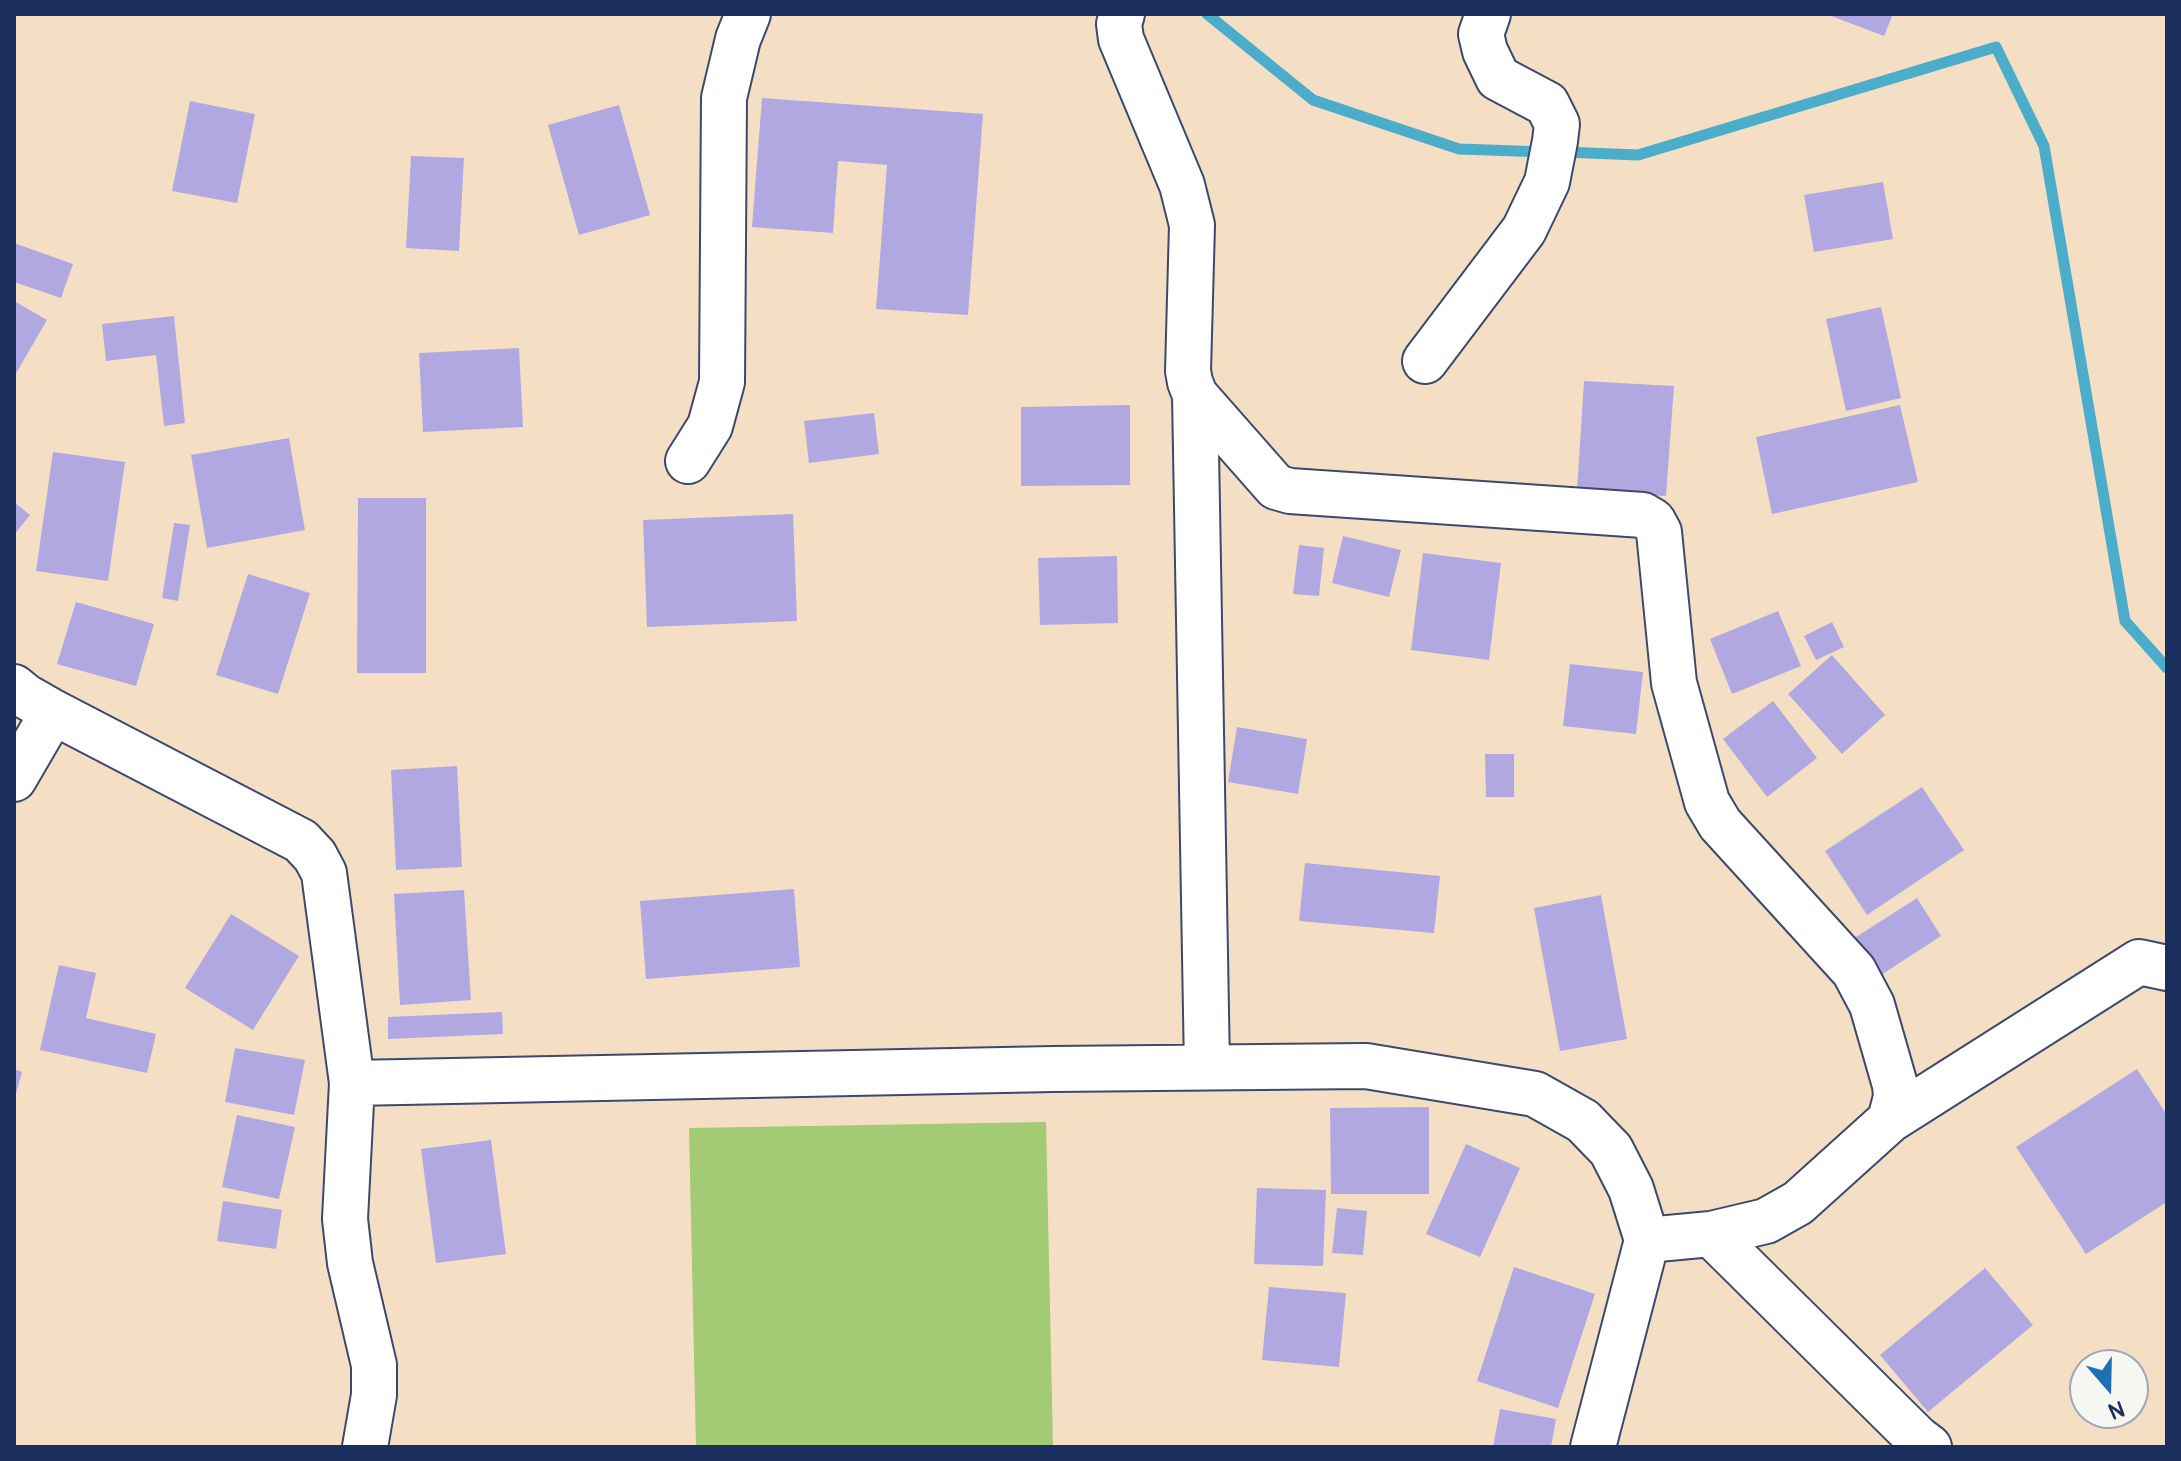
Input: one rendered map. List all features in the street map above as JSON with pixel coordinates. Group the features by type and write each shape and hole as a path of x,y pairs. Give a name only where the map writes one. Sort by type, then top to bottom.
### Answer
{"street":[{"path":"688,461 710,426 722,382 724,98 738,39 748,14"},
{"path":"1122,14 1119,24 1121,39 1182,185 1192,225 1188,371 1195,395 1207,1067"},
{"path":"1425,361 1524,230 1547,182 1555,141 1557,124 1547,104 1498,78 1481,34 1488,14"},
{"path":"1195,395 1276,487 1290,491 1643,515 1653,521 1659,532 1674,683 1707,802 1720,824 1860,980 1872,1005 1895,1085 1896,1097 1890,1120"},
{"path":"14,687 53,712 301,841 315,856 324,873 352,1083 345,1219 350,1263 374,1365 374,1395 365,1447"},
{"path":"14,779 53,712"},
{"path":"1647,1240 1711,1234 1766,1221 1798,1203 1890,1120 2139,962 2167,968"},
{"path":"352,1083 1366,1066 1535,1094 1583,1121 1611,1150 1631,1189 1647,1240 1593,1447"},
{"path":"1711,1234 1929,1447"}],"green space":[{"path":"1046,1122 1053,1447 696,1447 689,1128"}],"building":[{"path":"1826,14 1893,14 1884,36"},
{"path":"762,98 983,114 968,315 876,309 887,165 838,161 833,233 752,227"},
{"path":"190,101 255,114 237,203 172,191"},
{"path":"619,105 650,215 579,235 548,125"},
{"path":"411,156 464,158 459,251 406,248"},
{"path":"1883,182 1893,239 1814,252 1804,195"},
{"path":"14,243 73,264 61,298 14,282"},
{"path":"14,301 47,320 14,377"},
{"path":"1881,307 1901,398 1846,411 1826,319"},
{"path":"174,316 185,423 164,426 156,355 106,361 102,324"},
{"path":"519,348 523,427 423,432 419,353"},
{"path":"1584,381 1674,386 1666,496 1577,491"},
{"path":"1130,405 1130,485 1021,486 1021,407"},
{"path":"1900,405 1918,482 1772,514 1756,437"},
{"path":"874,413 879,454 809,463 804,421"},
{"path":"289,438 305,530 207,548 191,455"},
{"path":"53,452 125,462 108,581 36,571"},
{"path":"358,498 426,498 426,673 357,673"},
{"path":"14,502 30,515 14,535"},
{"path":"793,514 797,621 647,627 643,520"},
{"path":"174,523 190,525 178,601 162,598"},
{"path":"1343,536 1401,550 1389,597 1332,583"},
{"path":"1299,545 1324,548 1319,596 1293,594"},
{"path":"1423,553 1501,563 1489,660 1411,650"},
{"path":"1117,556 1118,623 1040,625 1038,558"},
{"path":"248,574 310,593 278,694 216,675"},
{"path":"76,602 154,624 136,686 57,664"},
{"path":"1778,611 1801,666 1732,694 1710,639"},
{"path":"1832,622 1844,647 1816,660 1804,636"},
{"path":"1832,655 1885,715 1842,754 1788,694"},
{"path":"1570,664 1643,672 1636,734 1563,726"},
{"path":"1773,701 1817,758 1767,797 1723,739"},
{"path":"1237,727 1307,739 1298,794 1228,782"},
{"path":"1485,754 1514,754 1514,797 1486,797"},
{"path":"457,766 462,867 396,870 391,770"},
{"path":"1922,787 1964,850 1867,915 1825,851"},
{"path":"1305,863 1440,876 1434,933 1299,921"},
{"path":"794,889 800,967 646,979 640,901"},
{"path":"464,890 471,1000 400,1005 394,894"},
{"path":"1601,895 1627,1039 1560,1051 1534,908"},
{"path":"1917,898 1941,936 1878,977 1853,939"},
{"path":"231,914 299,956 253,1030 185,988"},
{"path":"59,965 96,973 86,1018 156,1034 147,1073 40,1050"},
{"path":"502,1012 503,1034 388,1039 388,1017"},
{"path":"235,1048 305,1060 294,1115 225,1102"},
{"path":"14,1069 22,1072 15,1097 14,1097"},
{"path":"2137,1069 2167,1115 2167,1202 2086,1254 2016,1147"},
{"path":"1429,1107 1429,1194 1331,1194 1330,1108"},
{"path":"237,1115 295,1127 279,1199 222,1187"},
{"path":"491,1140 506,1254 436,1263 421,1149"},
{"path":"1466,1144 1520,1168 1480,1257 1426,1234"},
{"path":"1257,1188 1326,1190 1323,1266 1254,1264"},
{"path":"223,1201 282,1210 276,1249 217,1241"},
{"path":"1337,1208 1367,1211 1363,1255 1332,1253"},
{"path":"1514,1267 1595,1294 1558,1408 1477,1381"},
{"path":"1985,1268 2033,1325 1928,1412 1880,1355"},
{"path":"1269,1287 1346,1293 1339,1367 1262,1360"},
{"path":"1500,1409 1556,1419 1551,1447 1493,1447"}],"waterway":[{"path":"1207,14 1313,100 1459,149 1545,152"},
{"path":"1563,152 1638,155 1996,47 2044,146 2125,621 2167,668"}]}
